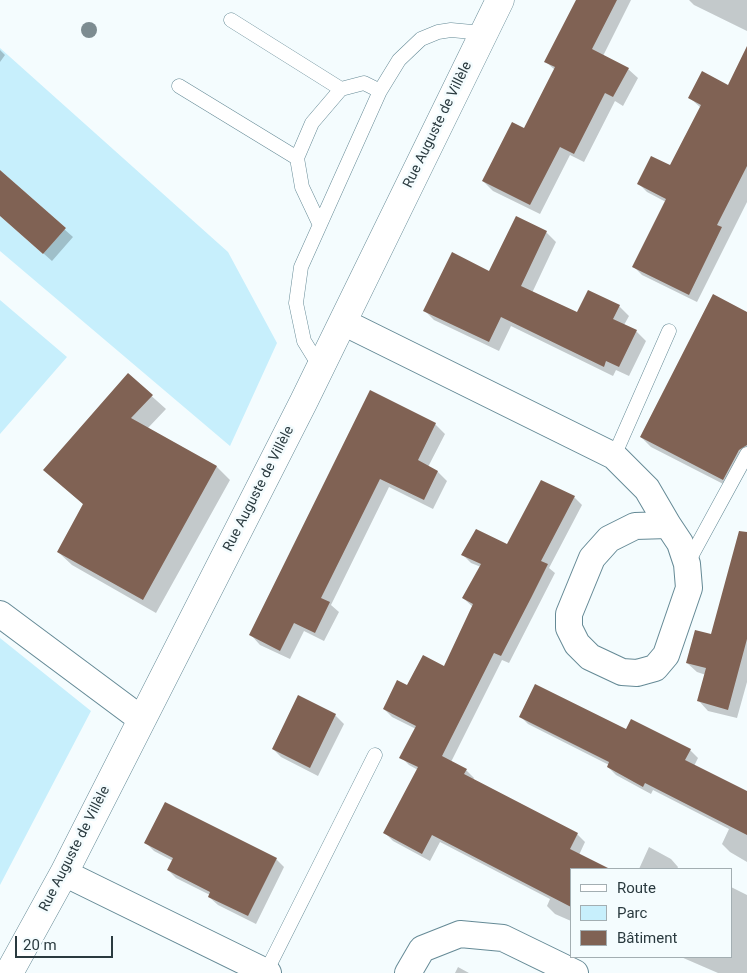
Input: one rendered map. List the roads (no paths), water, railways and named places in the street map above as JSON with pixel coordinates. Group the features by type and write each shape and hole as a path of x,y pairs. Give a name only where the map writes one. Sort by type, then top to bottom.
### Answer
{"main road":[{"name":"Rue Auguste de Villèle","path":"9,973 64,873 343,322 500,0"}],"street":[{"path":"343,322 614,456 647,488 680,543 688,564 688,588 666,656 655,668 637,673 622,672 590,657 577,644 569,628 569,614 592,558 609,539 635,526 668,525"},
{"path":"0,614 141,719"},
{"path":"64,873 267,972"},
{"path":"408,973 422,949 460,934 503,938 575,973"}],"lane":[{"path":"230,20 341,89"},
{"path":"320,367 304,340 296,303 300,266 380,91 399,60 421,39 438,32 451,30 483,33"},
{"path":"319,223 302,187 298,158 312,123 341,89 364,83 380,91"},
{"path":"179,86 298,158"},
{"path":"614,456 669,331"},
{"path":"688,564 747,454"},
{"path":"267,972 375,755"}]}
